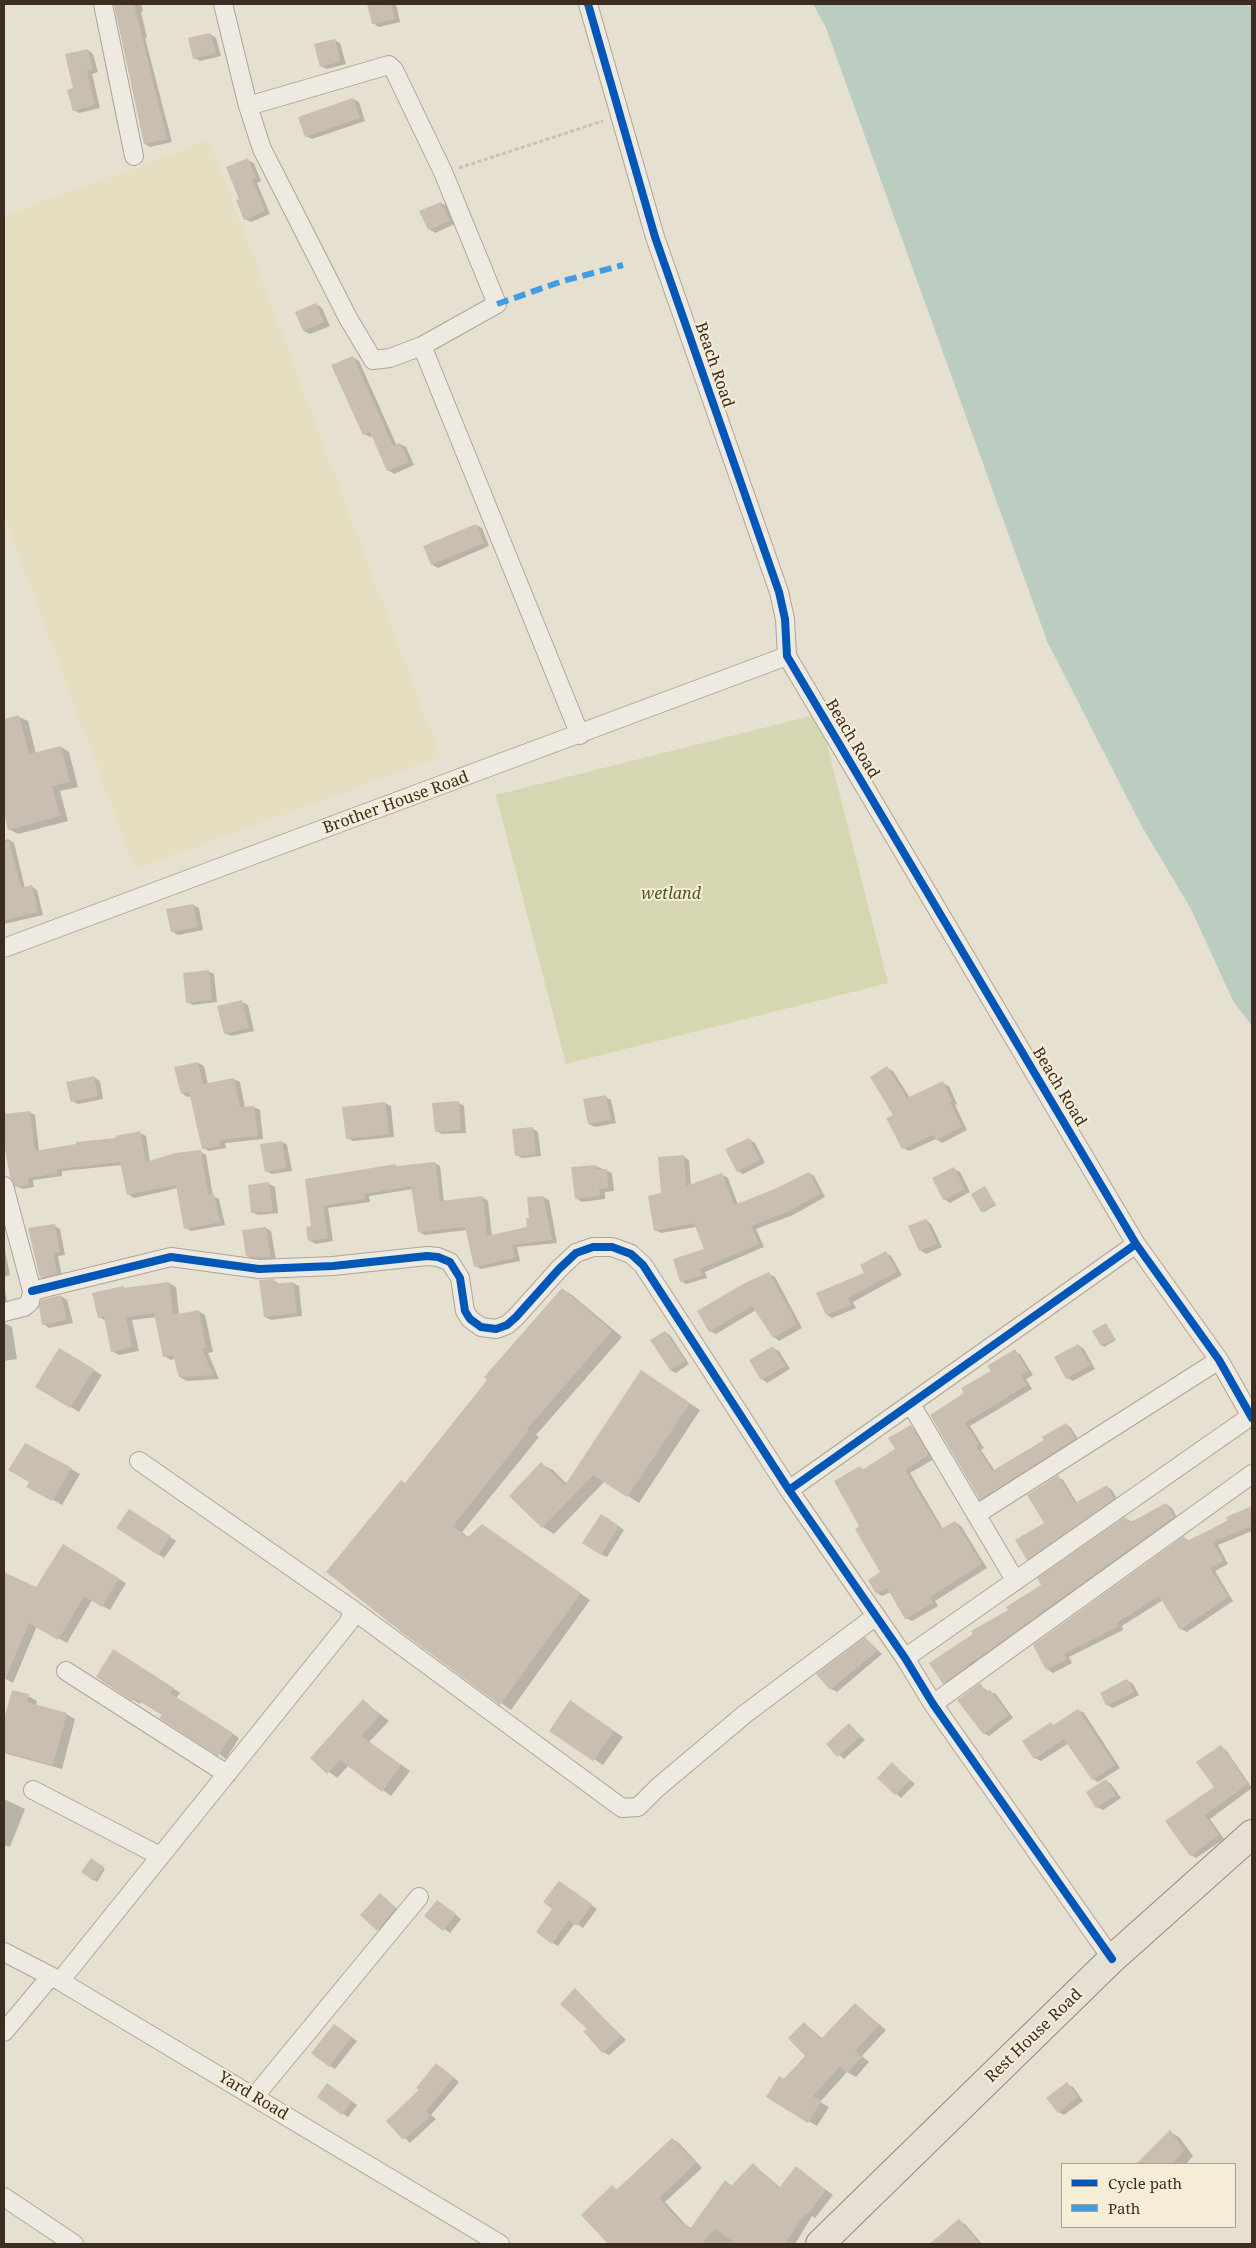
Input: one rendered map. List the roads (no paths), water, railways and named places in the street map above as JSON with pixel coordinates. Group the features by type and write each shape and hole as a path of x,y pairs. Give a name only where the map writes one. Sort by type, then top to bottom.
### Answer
{"main road":[{"name":"Rest House Road","path":"820,2244 1112,1959 1252,1834"}],"street":[{"path":"103,4 134,156"},
{"path":"223,4 248,106 266,158 348,318 374,360 390,358 422,346 497,304 443,172 394,70 388,65 248,106"},
{"name":"Beach Road","path":"588,4 654,237 779,592 785,619 787,656 1136,1244 1219,1360 1252,1417"},
{"path":"422,346 580,735"},
{"name":"Brother House Road","path":"4,948 580,735 787,656"},
{"path":"4,1186 32,1291 30,1302 24,1307 4,1312"},
{"path":"789,1490 912,1406 1136,1244"},
{"path":"32,1291 171,1257 259,1269 333,1266 426,1256 438,1257 450,1262 457,1269 465,1311 470,1319 481,1327 496,1329 507,1325 516,1317 559,1268 576,1254 594,1247 612,1247 632,1254 643,1265 789,1490 905,1658 934,1704 1112,1959"},
{"path":"977,1514 1219,1360"},
{"path":"912,1406 1015,1580"},
{"path":"905,1658 1252,1417"},
{"path":"139,1461 353,1610 622,1808 638,1807 745,1714 876,1616"},
{"path":"934,1704 1252,1474"},
{"path":"4,2032 55,1979 160,1856 350,1622 353,1610"},
{"path":"66,1671 227,1774"},
{"path":"33,1790 160,1856"},
{"path":"254,2098 418,1897"},
{"name":"Yard Road","path":"4,1952 55,1979 500,2244"},
{"path":"4,2197 74,2244"}],"park label":[{"name":"wetland","path":"671,894"}]}
